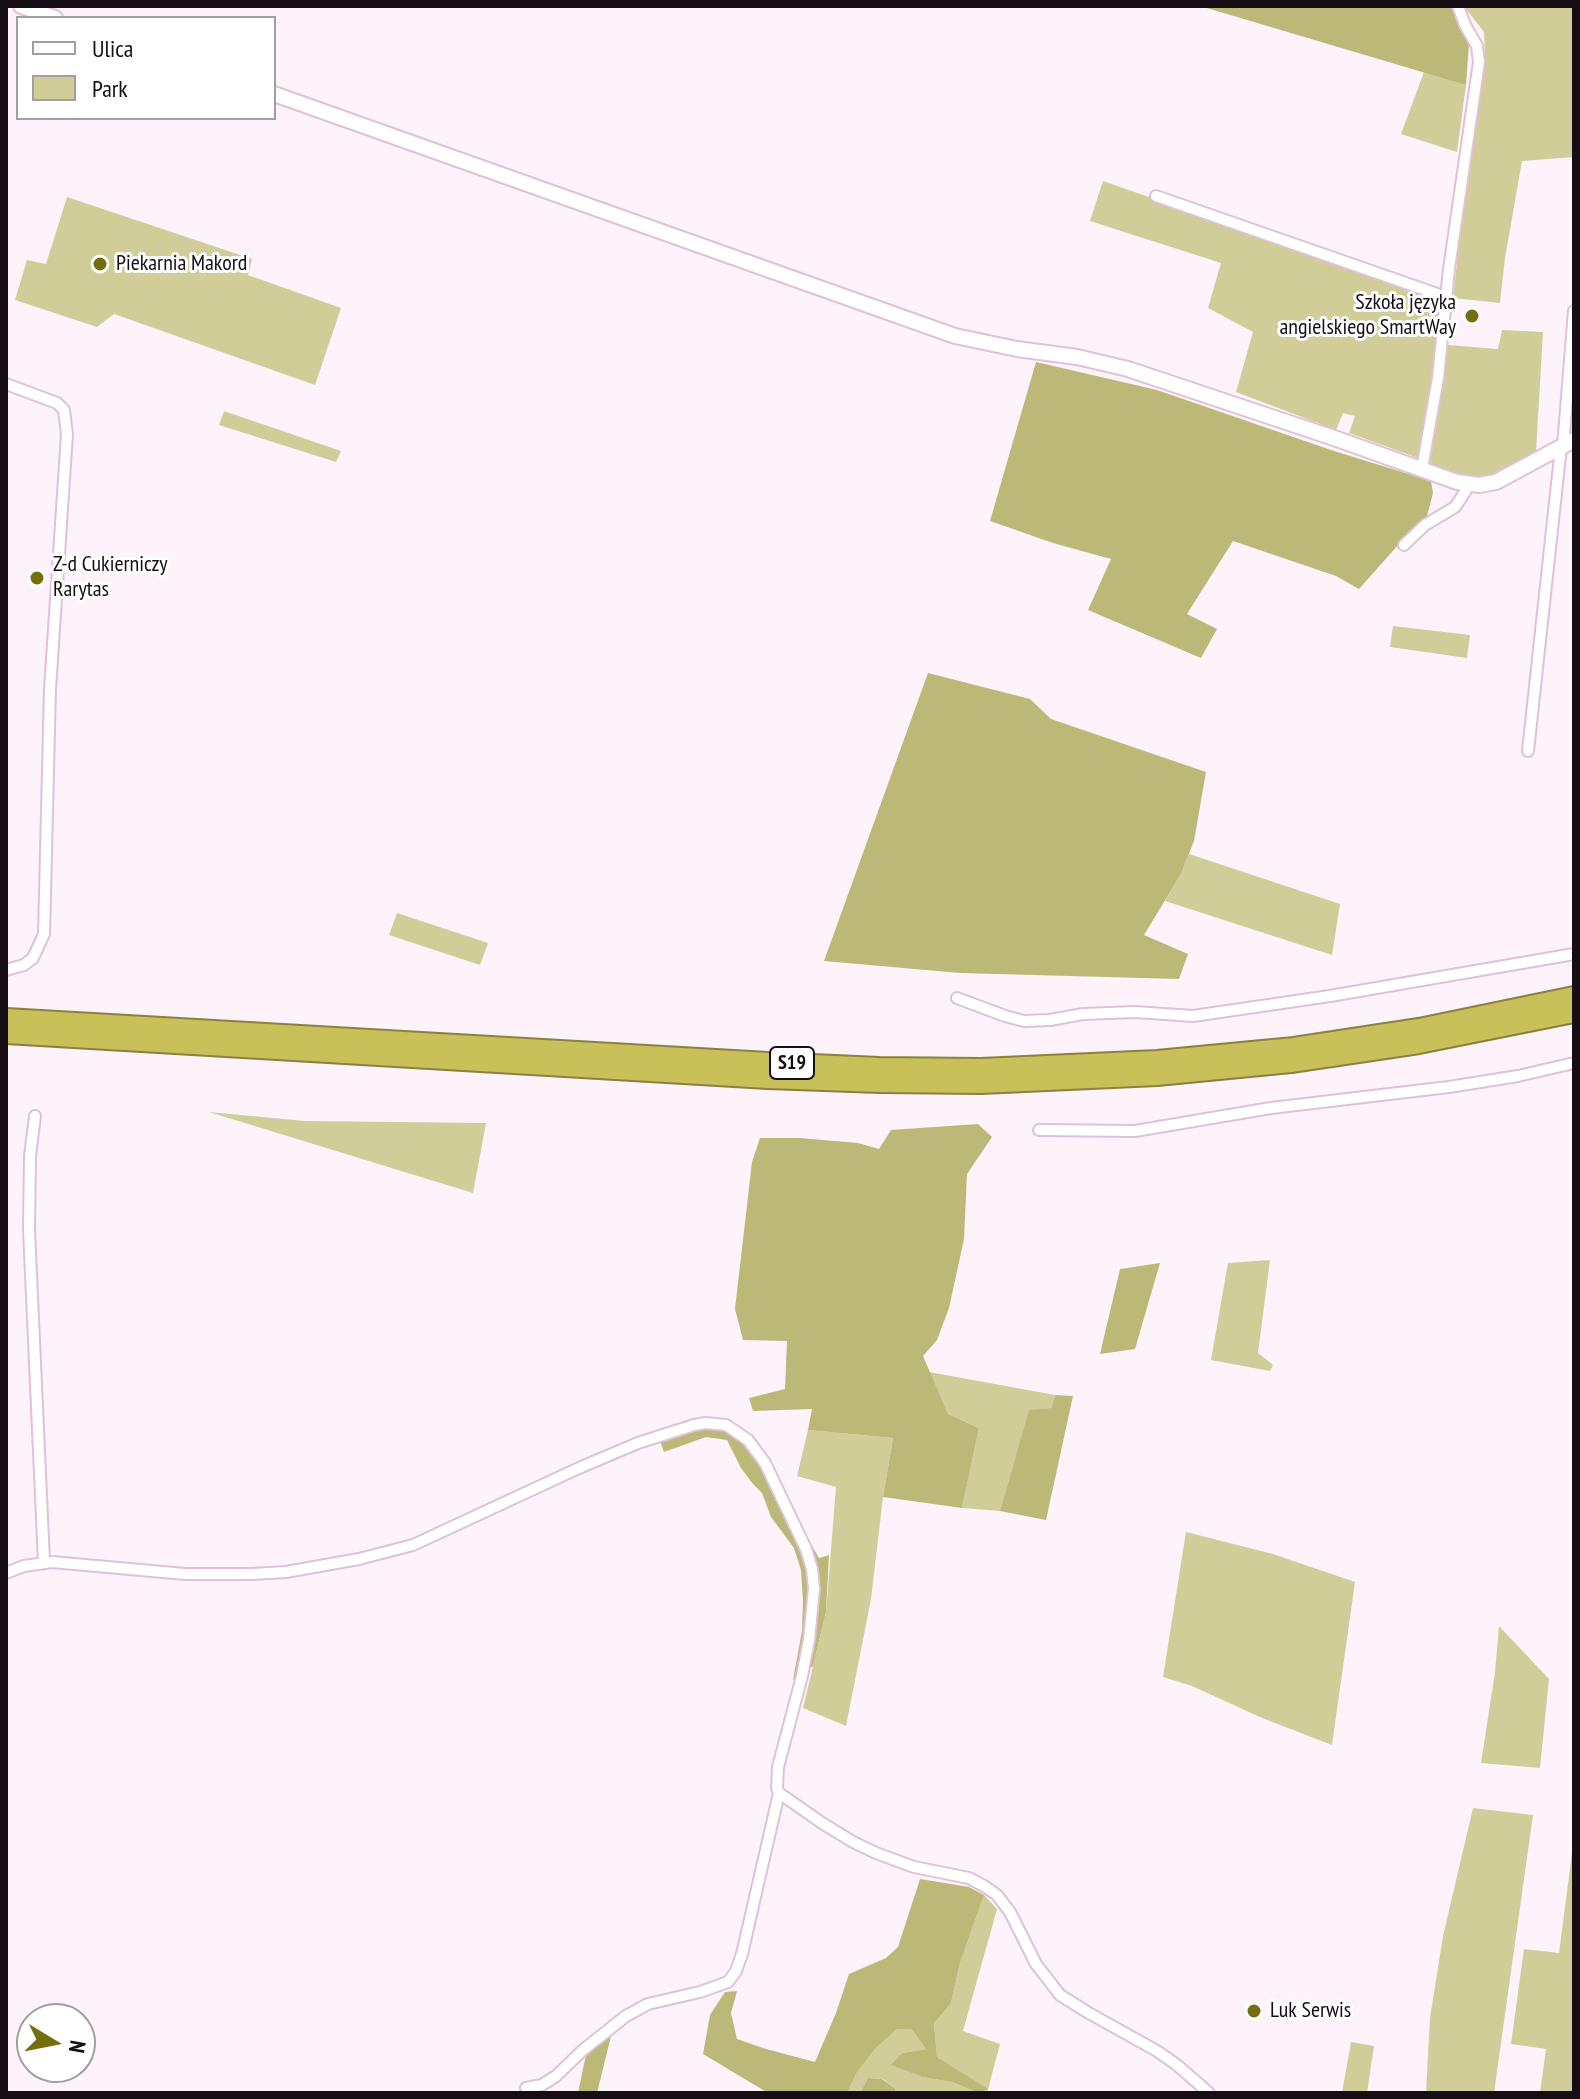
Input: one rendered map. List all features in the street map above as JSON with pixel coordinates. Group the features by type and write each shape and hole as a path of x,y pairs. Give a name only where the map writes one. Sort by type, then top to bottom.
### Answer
{"highway":[{"name":"S19","path":"6,1018 768,1062 981,1068 1122,1062 1294,1047 1449,1023 1574,996"},
{"name":"S19","path":"6,1034 768,1079 1015,1083 1172,1075 1291,1063 1432,1042 1574,1013"}],"street":[{"path":"21,6 49,16"},
{"path":"1422,469 1438,378 1446,297 1479,62 1477,46 1458,6"},
{"path":"276,95 955,336 1128,369 1467,484 1496,482 1566,445"},
{"path":"1156,196 1446,297"},
{"path":"1528,751 1566,445 1574,311"},
{"path":"6,384 57,403 64,410 67,434 50,689 44,934 33,958 24,965 6,970"},
{"path":"1404,545 1425,525 1455,507 1467,484"},
{"path":"957,998 1024,1021 1135,1012 1193,1016 1574,954"},
{"path":"1039,1130 1135,1131 1271,1108 1449,1087 1574,1063"},
{"path":"35,1116 30,1156 29,1230 44,1562"},
{"path":"6,1573 44,1562 224,1575 286,1572 346,1562 413,1545 651,1438 705,1423 726,1425 748,1440 765,1463 806,1549 814,1589 802,1676 778,1767 779,1793 742,1954 728,1982 708,1990 648,2004 624,2017 556,2076 542,2085 526,2088"},
{"path":"779,1793 822,1823 876,1853 914,1867 969,1878 997,1895 1010,1912 1036,1964 1060,1995 1157,2051 1209,2093"}],"green space":[{"path":"1467,6 1574,6 1574,157 1522,161 1500,303 1453,298 1468,164 1485,55 1484,32 1466,9"},
{"path":"1424,72 1466,85 1457,152 1401,134"},
{"path":"1103,181 1441,299 1426,423 1418,458 1349,433 1355,416 1343,413 1336,430 1236,392 1253,332 1208,308 1221,263 1090,221"},
{"path":"67,197 252,259 248,275 341,308 315,385 114,314 97,327 15,300 27,260 46,264"},
{"path":"1502,330 1543,332 1536,452 1501,472 1470,479 1430,464 1448,345 1498,349"},
{"path":"224,411 341,451 336,462 219,425"},
{"path":"1393,626 1470,635 1467,658 1390,647"},
{"path":"1189,854 1340,904 1332,955 1165,901"},
{"path":"397,913 488,943 480,965 389,935"},
{"path":"209,1112 305,1121 486,1123 473,1193"},
{"path":"1270,1260 1258,1353 1273,1365 1270,1371 1211,1360 1228,1263"},
{"path":"929,1372 1055,1395 1051,1408 1029,1411 1000,1511 962,1508 979,1428 948,1414"},
{"path":"808,1430 893,1438 871,1599 846,1726 803,1708 826,1612 836,1487 797,1476"},
{"path":"1186,1532 1273,1554 1355,1582 1332,1745 1192,1686 1163,1677"},
{"path":"1499,1626 1549,1679 1540,1768 1481,1763"},
{"path":"1473,1808 1533,1815 1494,2093 1426,2093 1430,2018 1443,1936"},
{"path":"1574,1838 1574,2093 1540,2093 1546,2049 1511,2044 1524,1949 1559,1953"},
{"path":"984,1895 997,1909 963,2031 1000,2044 987,2093 981,2093 987,2089 937,2057 934,2022 951,2003 960,1963"},
{"path":"897,2029 911,2029 926,2049 902,2053 892,2065 979,2093 893,2093 896,2089 883,2079 868,2078 860,2093 847,2093 856,2074 875,2049"},
{"path":"1351,2042 1374,2046 1367,2093 1342,2093"}],"shaded area":[{"path":"1200,6 1455,6 1469,44 1466,85"},
{"path":"1036,362 1157,390 1431,481 1433,493 1426,520 1399,544 1359,589 1336,576 1233,541 1187,614 1217,629 1201,658 1088,610 1111,559 990,521"},
{"path":"928,673 1030,699 1051,719 1206,772 1194,841 1181,874 1144,935 1188,954 1179,979 960,973 824,961"},
{"path":"978,1124 992,1137 967,1174 964,1239 949,1308 937,1340 923,1356 948,1414 979,1428 962,1508 883,1497 893,1438 808,1430 812,1409 753,1411 749,1398 785,1389 787,1341 743,1340 735,1309 752,1162 760,1138 858,1143 879,1149 891,1130"},
{"path":"1160,1263 1135,1349 1100,1354 1120,1269"},
{"path":"1055,1395 1073,1396 1046,1520 1000,1511 1029,1410 1051,1408"},
{"path":"698,1429 727,1429 774,1473 819,1558 829,1555 826,1612 813,1666 793,1680 802,1631 803,1601 801,1570 794,1548 771,1517 762,1493 741,1468 727,1440 706,1437 664,1452 660,1441"},
{"path":"920,1879 969,1887 984,1895 960,1963 951,2003 934,2023 937,2057 988,2089 979,2093 891,2065 902,2053 926,2049 911,2029 897,2029 875,2049 856,2074 847,2093 768,2093 703,2054 710,2015 725,1992 737,1991 731,2013 737,2039 815,2062 849,1974 886,1958 898,1947"},
{"path":"612,2032 597,2093 578,2093 587,2050"},
{"path":"868,2078 882,2079 896,2089 893,2093 860,2093"}],"place":[{"name":"Piekarnia Makord","path":"100,264"},
{"name":"Szkoła języka angielskiego SmartWay","path":"1472,316"},
{"name":"Z-d Cukierniczy Rarytas","path":"37,578"},
{"name":"Luk Serwis","path":"1254,2011"}]}
